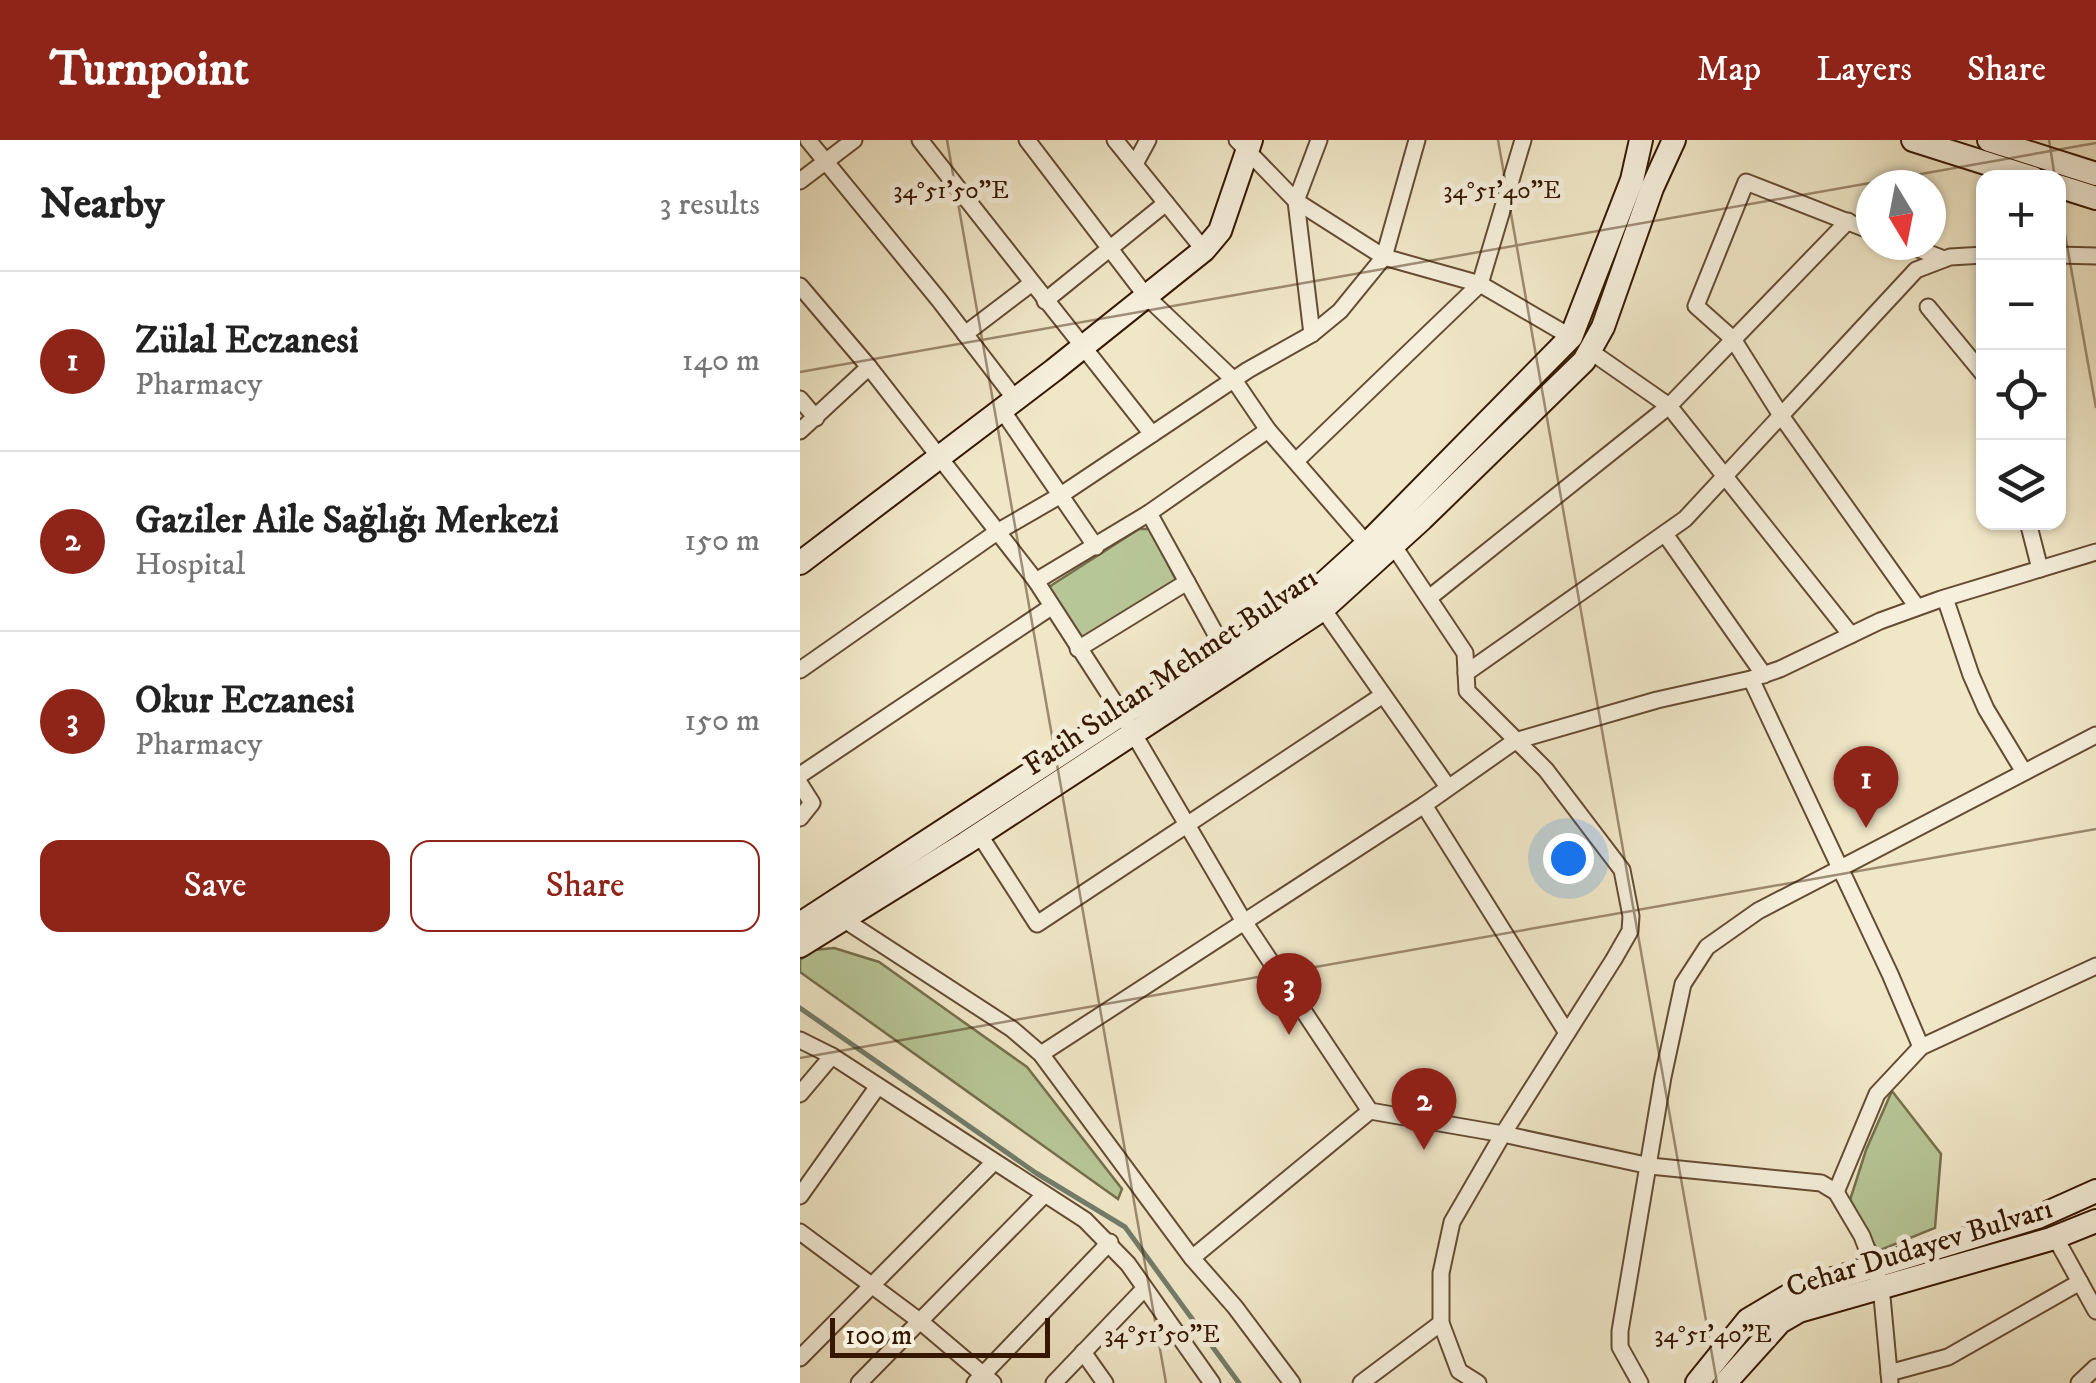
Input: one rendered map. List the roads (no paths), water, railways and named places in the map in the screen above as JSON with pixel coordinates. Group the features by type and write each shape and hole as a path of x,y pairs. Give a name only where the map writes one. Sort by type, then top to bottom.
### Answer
{"street":[{"path":"808,140 965,334 1096,548"},
{"path":"800,181 854,140"},
{"path":"920,140 1152,434"},
{"path":"1027,140 1146,296 1234,380 1268,430 1367,544"},
{"path":"1115,140 1204,250"},
{"path":"1134,164 1148,140"},
{"path":"1312,334 1296,202 1319,140"},
{"path":"800,670 997,532 1312,334 1340,311 1384,257 1417,140"},
{"path":"1296,461 1480,284 1522,143 1503,140"},
{"name":"Fatih Sultan Mehmet Bulvarı","path":"800,924 1324,609 1393,545 1562,385 1580,344 1641,140"},
{"name":"Fatih Sultan Mehmet Bulvarı","path":"800,946 979,834 1225,651 1323,584 1604,326 1652,188 1674,140"},
{"path":"1913,140 2008,170"},
{"path":"1989,140 2096,174"},
{"path":"1245,143 1296,202 1384,257 1480,284 1580,344 1669,406 1851,635"},
{"path":"800,563 1204,250 1220,232 1245,143"},
{"path":"1856,225 1746,182 1696,306 1733,340 1782,417 1917,608"},
{"path":"2066,189 2096,198"},
{"path":"1046,301 1166,203"},
{"path":"1429,598 1669,406 1848,222"},
{"path":"2066,254 2096,256"},
{"path":"1946,259 1976,256"},
{"path":"1466,673 1685,519 1916,270 1941,260"},
{"path":"965,334 1032,283"},
{"path":"800,286 870,366 1036,582 1128,724 1243,920 1370,1111 1503,1134 1650,1166 1821,1183 1836,1192 1862,1236 1876,1276 1889,1378 1948,1357 2080,1282"},
{"path":"1928,307 1976,365"},
{"path":"800,431 870,366"},
{"path":"800,399 816,418"},
{"path":"1036,582 1096,548 1268,430"},
{"path":"1149,513 1225,651"},
{"path":"2030,530 2040,569"},
{"path":"1664,534 1758,677 1921,1047"},
{"path":"1393,545 1465,653 1467,691 1546,770 1622,870 1630,901 1630,931 1452,1222 1441,1272 1441,1323 1459,1371 1478,1383"},
{"path":"1042,1054 1514,741 1657,700 1758,677 1944,598 2096,552"},
{"path":"1078,649 1187,582"},
{"path":"1944,598 1986,709 2024,772"},
{"path":"800,775 1051,607"},
{"path":"1324,609 1448,787"},
{"path":"979,834 1037,924 1384,695"},
{"path":"1640,1383 1620,1347 1620,1331 1663,1077 1683,984 1708,948 1758,911 2096,735"},
{"path":"800,784 812,803 800,818"},
{"path":"1424,804 1566,1033"},
{"path":"843,919 1012,1029 1042,1054 1192,1258 1292,1383"},
{"path":"1836,1192 1877,1094 1921,1047 2096,966"},
{"path":"800,1040 832,1056 1085,1220 1110,1242 1212,1383"},
{"path":"800,1094 832,1056"},
{"path":"800,1196 878,1086"},
{"path":"1192,1258 1370,1111"},
{"path":"800,1358 994,1162"},
{"name":"Cehar Dudayev Bulvarı","path":"1725,1383 1780,1322 1800,1311 1876,1276 2096,1192"},
{"path":"859,1383 1044,1195"},
{"name":"Cehar Dudayev Bulvarı","path":"1697,1383 1748,1320 1800,1289 2055,1238 2096,1220"},
{"path":"800,1232 921,1322 983,1380 1110,1242"},
{"path":"2055,1238 2096,1311"},
{"path":"1054,1383 1144,1289"},
{"path":"1361,1383 1441,1323"},
{"path":"1083,1352 1105,1383"},
{"path":"2079,1383 2096,1367"}],"waterway":[{"path":"800,1008 1036,1173 1125,1227 1239,1383"}],"place":[{"name":"Zülal Eczanesi","path":"1866,828"},
{"name":"Okur Eczanesi","path":"1289,1035"},
{"name":"Gaziler Aile Sağlığı Merkezi","path":"1424,1150"}]}
